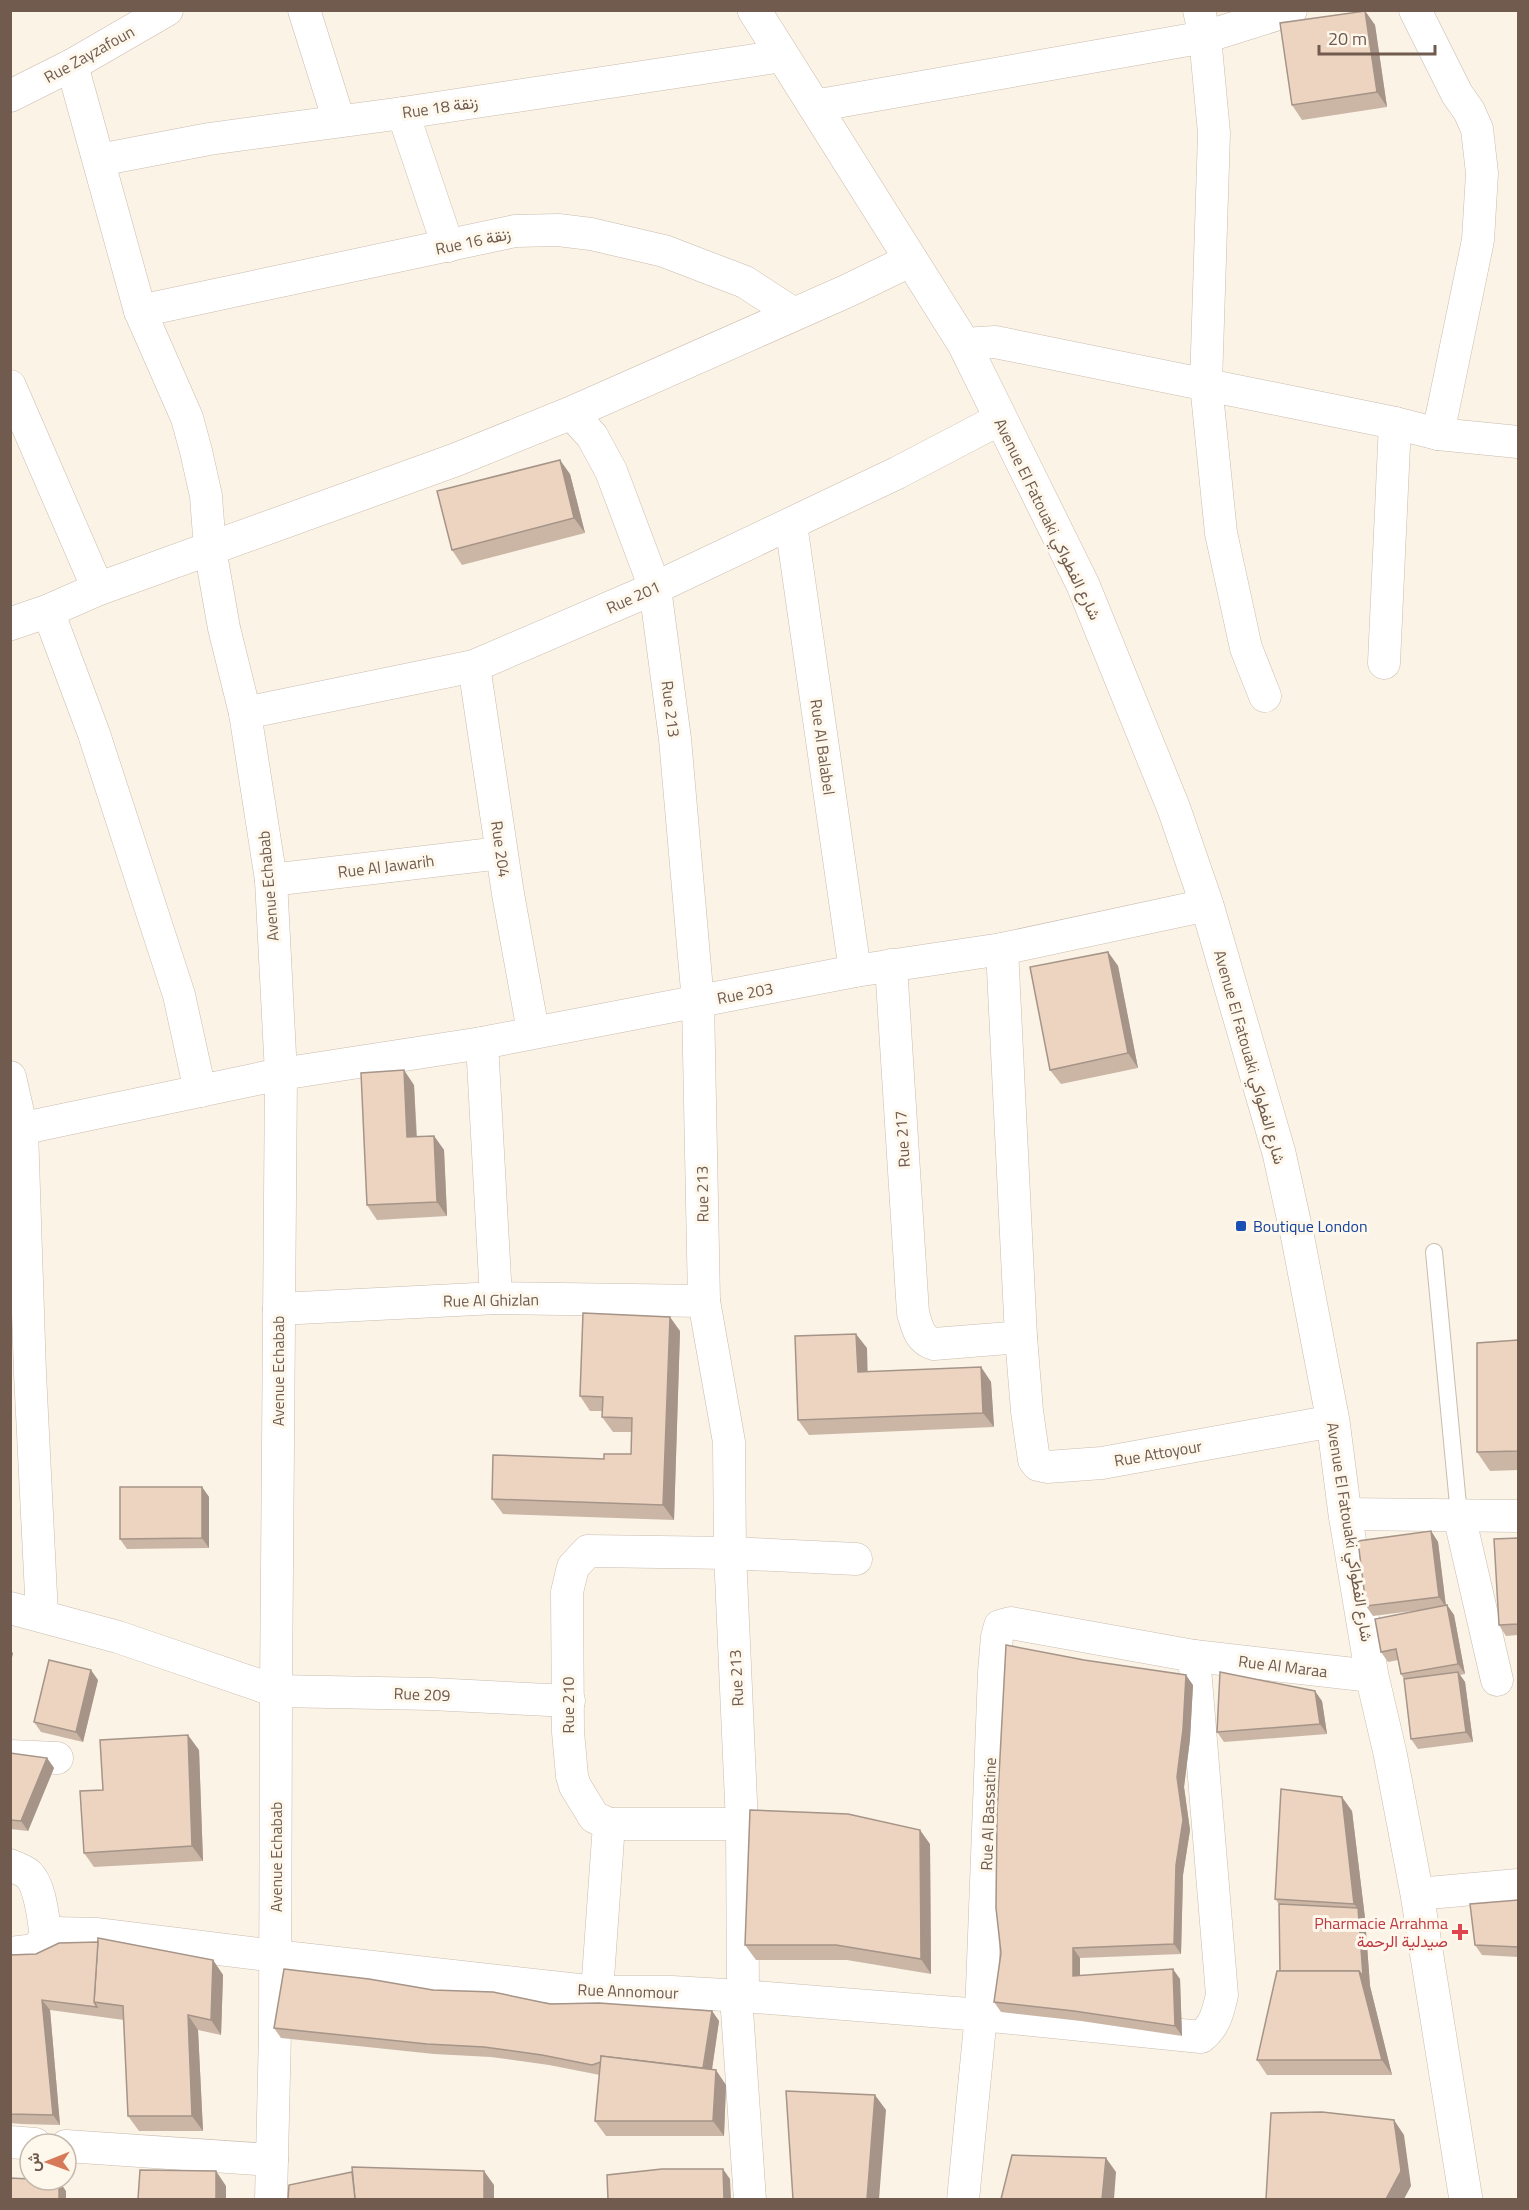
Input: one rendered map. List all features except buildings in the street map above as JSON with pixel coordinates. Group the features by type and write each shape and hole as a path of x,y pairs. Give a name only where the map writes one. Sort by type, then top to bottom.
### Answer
{"main road":[{"name":"Avenue El Fatouaki شارع الفطواكي","path":"753,10 964,344 1083,585 1174,809 1207,906 1279,1153 1298,1239 1333,1421 1345,1514 1372,1676 1390,1753 1417,1894 1466,2199"},
{"path":"10,624 48,611 98,589 455,459 571,413 911,260"}],"street":[{"name":"Rue Zayzafoun","path":"10,96 72,65 167,10"},
{"path":"304,10 339,121"},
{"path":"814,106 1202,24 1291,10"},
{"path":"1415,10 1457,94 1478,129 1482,173 1478,240 1438,434"},
{"path":"1202,24 1214,133 1206,384 1221,533 1246,648 1265,696"},
{"name":"Rue 18 زنقة","path":"99,160 209,139 403,113 782,56"},
{"name":"Avenue Echabab","path":"72,65 140,311 190,429 206,496 210,549 224,628 245,714 271,880 281,1074 275,1956 271,2199"},
{"path":"403,113 448,246"},
{"name":"Rue 16 زنقة","path":"140,311 515,231 558,230 591,234 664,251 745,282 794,314"},
{"path":"964,344 995,342 1395,423 1438,434 1518,442"},
{"path":"12,394 98,589"},
{"name":"Rue 213","path":"571,413 592,436 611,471 655,588 675,739 698,1002 704,1301 729,1442 730,1553 742,1824 740,1996 746,2184"},
{"name":"Rue 201","path":"245,714 474,666 655,588 897,473 1000,420"},
{"path":"1384,663 1395,423"},
{"name":"Rue Al Balabel","path":"791,524 855,971"},
{"path":"48,611 94,734 179,996 200,1091"},
{"name":"Rue 204","path":"474,666 501,853 533,1031"},
{"name":"Rue Al Jawarih","path":"271,880 501,853"},
{"name":"Rue 203","path":"16,1131 281,1074 482,1043 533,1031 855,971 1002,948 1207,906"},
{"path":"1002,948 1021,1337"},
{"name":"Rue 217","path":"891,965 914,1313 920,1334 930,1344 1021,1337"},
{"path":"482,1043 496,1298"},
{"path":"10,1077 16,1131 42,1615"},
{"name":"Rue Al Ghizlan","path":"279,1309 496,1298 704,1301"},
{"name":"Rue Attoyour","path":"1021,1337 1027,1411 1035,1460 1038,1465 1047,1467 1102,1463 1333,1421"},
{"path":"1345,1514 1518,1516"},
{"path":"1459,1515 1497,1680"},
{"name":"Rue 210","path":"609,1824 594,1816 575,1786 569,1759 567,1592 573,1567 580,1558 588,1551 856,1558"},
{"name":"Rue 209","path":"10,1608 151,1647 276,1691 431,1694 569,1701"},
{"name":"Rue Al Bassatine","path":"963,2199 981,2015 994,1672 1000,1626 1011,1623 1194,1656"},
{"name":"Rue Al Maraa","path":"1194,1656 1372,1676"},
{"name":"Rue Annomour","path":"46,1936 65,1932 96,1934 597,1992 672,1992 740,1996 981,2015 1201,2037 1210,2030 1222,1995 1194,1656"},
{"path":"10,1756 57,1758"},
{"path":"597,1992 609,1824 742,1824"},
{"path":"10,1865 32,1878 41,1905 46,1936 36,1950 10,1953"},
{"path":"1417,1894 1518,1884"},
{"path":"78,2147 272,2160"}],"lane":[{"path":"1434,1252 1459,1515"}],"place":[{"name":"Boutique London","path":"1241,1226"},
{"name":"Pharmacie Arrahma صيدلية الرحمة","path":"1460,1932"}]}
